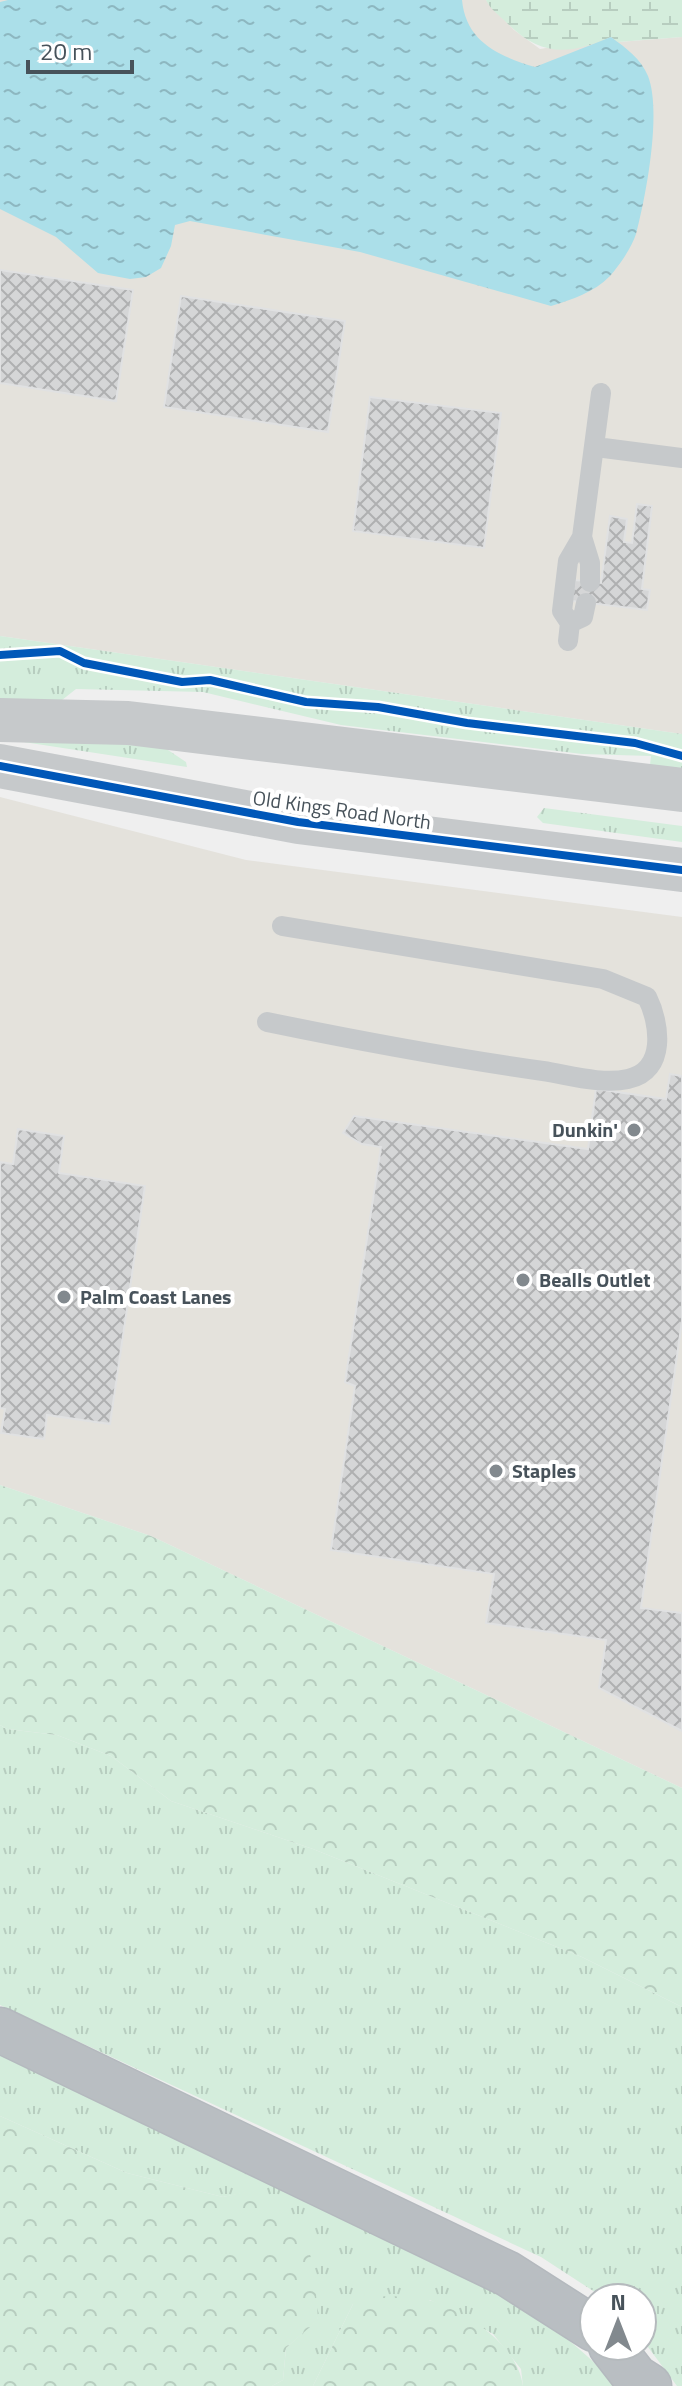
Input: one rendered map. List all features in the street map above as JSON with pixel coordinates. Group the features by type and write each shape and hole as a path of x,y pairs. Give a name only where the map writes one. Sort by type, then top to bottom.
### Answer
{"highway":[{"path":"0,2030 508,2274 578,2319"}],"street":[{"path":"0,720 128,723 682,790"},
{"name":"Old Kings Road North","path":"0,766 298,822 682,870"}],"lane":[{"path":"586,603 583,617 569,632 562,611 568,561 582,537 601,393"},
{"path":"596,447 682,458"},
{"path":"582,537 590,563 590,582"},
{"path":"267,1022 484,1063 606,1079 630,1079 645,1068 659,1043 660,1028 647,997 603,979 282,926"}],"shaded area":[{"path":"0,0 486,0 514,30 540,49 611,37 619,42 682,37 682,734 0,636"},
{"path":"0,797 246,860 682,917 682,1788 151,1536 0,1485"}],"green space":[{"path":"486,0 682,0 682,37 618,42 611,37 582,47 556,50 532,42 520,34"},
{"path":"0,636 682,734 682,770 650,765 651,756 582,754 341,725 203,692 76,689 57,704 0,703"},
{"path":"0,732 165,748 186,762 187,767 4,739"},
{"path":"544,808 682,826 682,842 543,823 537,817"},
{"path":"0,1485 151,1536 682,1788 682,2007 582,1957 313,1849 171,1801 111,1756 57,1735 7,1729 0,1725"},
{"path":"0,1725 7,1729 57,1735 111,1756 171,1801 313,1849 582,1957 682,2007 682,2386 677,2386 658,2360 658,2282 579,2282 541,2257 0,2005"},
{"path":"0,2042 493,2287 574,2344 578,2348 578,2362 593,2362 616,2386 523,2386 521,2369 493,2334 430,2300 353,2304 313,2386 272,2386 283,2380 286,2348 318,2319 258,2190 223,2197 127,2173 0,2116"},
{"path":"0,2116 127,2173 223,2197 258,2189 302,2232 314,2266 318,2320 286,2348 283,2380 272,2386 0,2386"},
{"path":"370,2296 425,2299 461,2314 502,2344 519,2371 523,2386 313,2386 353,2304"}],"water":[{"path":"462,0 470,27 477,37 497,52 535,67 611,37 641,64 652,92 651,154 636,234 621,262 603,282 582,295 551,306 360,252 190,221 175,225 171,246 161,268 146,277 130,279 98,273 56,237 0,209 0,2"}],"building":[{"path":"0,270 133,290 116,401 0,383"},
{"path":"181,296 345,321 328,432 164,407"},
{"path":"370,397 501,413 484,548 353,531"},
{"path":"637,504 652,506 642,589 650,590 647,610 572,601 575,580 601,583 610,516 627,519 624,542 632,543"},
{"path":"670,1074 682,1076 682,1321 641,1608 682,1613 682,1731 599,1688 606,1640 486,1623 494,1574 331,1550 355,1386 345,1382 381,1147 362,1144 343,1133 354,1116 588,1149 596,1089 666,1099"},
{"name":"Palm Coast Lanes","path":"18,1129 64,1136 59,1173 145,1186 110,1424 47,1415 44,1439 1,1433 5,1409 0,1408 0,1162 13,1164"}],"cycle path":[{"path":"0,655 60,651 84,663 182,682 210,680 306,702 378,707 467,723 635,743 682,756"},
{"path":"0,766 298,822 682,870"}],"place":[{"name":"Dunkin'","path":"634,1130"},
{"name":"Bealls Outlet","path":"523,1280"},
{"name":"Palm Coast Lanes","path":"64,1297"},
{"name":"Staples","path":"496,1471"}]}
